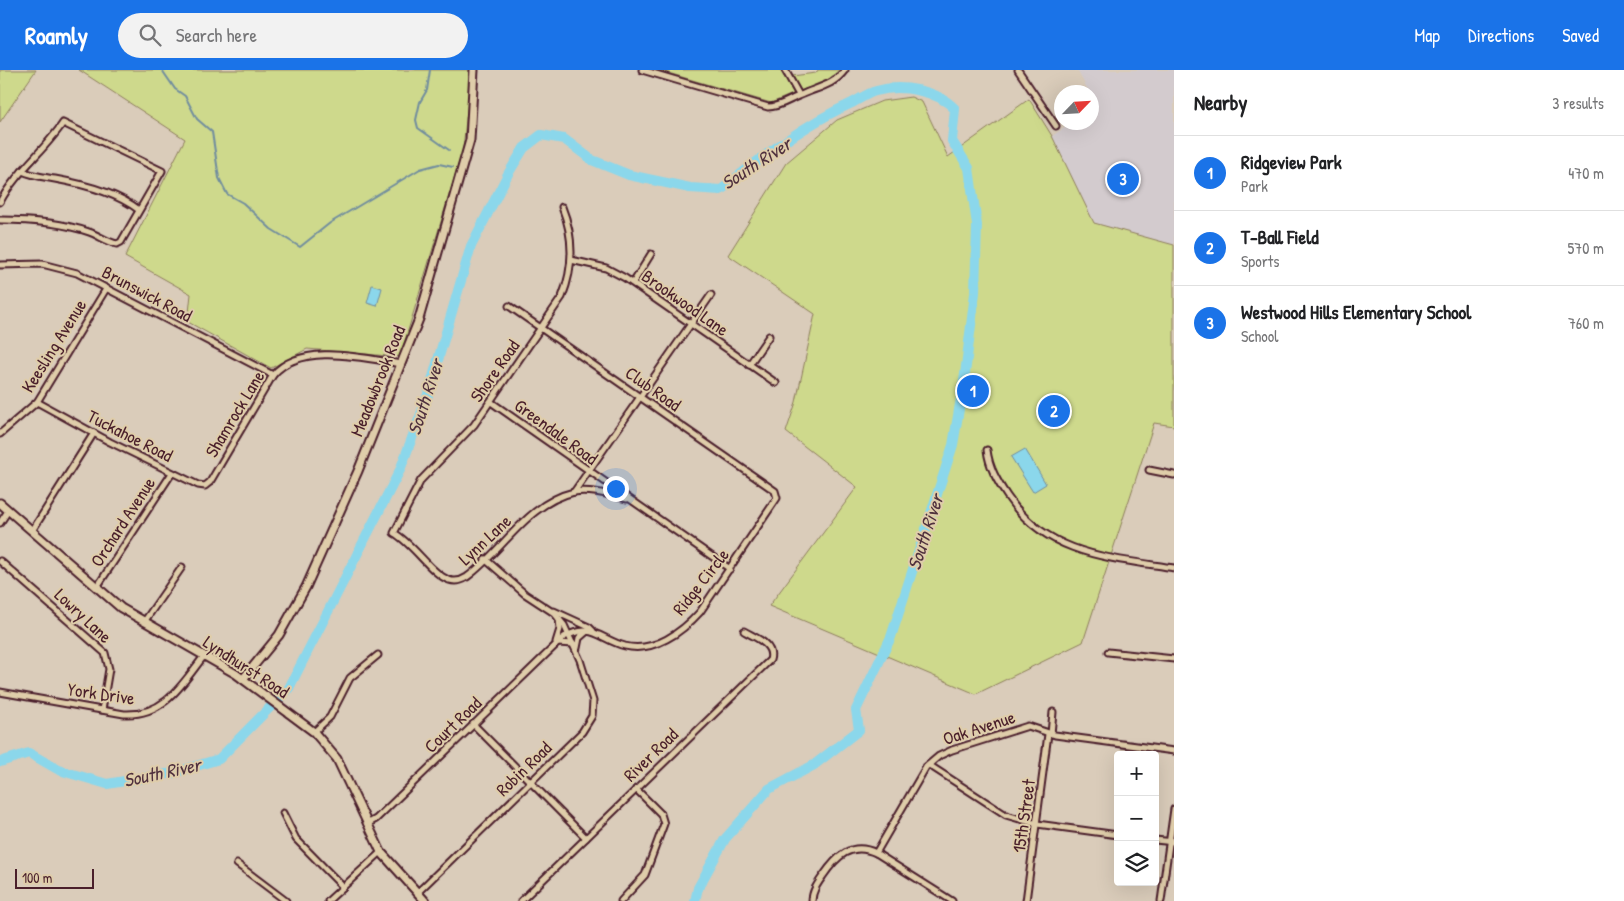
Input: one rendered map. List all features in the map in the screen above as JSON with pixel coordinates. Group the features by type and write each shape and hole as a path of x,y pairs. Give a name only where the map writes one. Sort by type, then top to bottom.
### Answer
{"street":[{"name":"Meadowbrook Road","path":"243,679 279,635 306,587 358,471 427,296 470,140 474,70"},
{"path":"642,70 764,107 778,106 799,95 830,84 845,70"},
{"path":"784,70 799,95"},
{"path":"1018,70 1054,123"},
{"path":"0,202 22,171 44,148 63,123 162,171 122,242 117,244 87,231 40,221 0,220"},
{"path":"22,171 96,189 129,203 139,210"},
{"name":"Shore Road","path":"394,533 421,480 463,437 491,402 562,297 572,260 571,236 562,207"},
{"path":"633,283 651,254"},
{"name":"Brookwood Lane","path":"572,260 606,268 633,283 776,383"},
{"name":"Brunswick Road","path":"0,265 28,263 55,266 77,273 273,375"},
{"name":"Keesling Avenue","path":"0,434 38,402 106,289"},
{"path":"574,492 711,295"},
{"name":"Club Road","path":"510,306 775,491 778,497"},
{"path":"749,365 769,336"},
{"name":"Shamrock Lane","path":"211,480 273,375 289,361 308,355 401,364"},
{"name":"Tuckahoe Road","path":"38,402 94,433 201,486 207,485 211,480"},
{"name":"Greendale Road","path":"491,402 626,499 730,569"},
{"path":"32,531 94,433"},
{"path":"987,450 991,468 1009,499 1028,521 1048,536 1064,545 1089,553 1174,568"},
{"path":"1148,470 1174,475"},
{"name":"Orchard Avenue","path":"97,587 172,472"},
{"name":"Lynn Lane","path":"394,533 407,541 443,577 451,580 465,578 538,511 550,503 574,492 607,494 626,499"},
{"name":"Ridge Circle","path":"485,559 525,594 550,609 589,627 590,631 623,646 647,646 675,634 692,620 730,569 778,497"},
{"name":"Lyndhurst Road","path":"0,503 121,608 243,679 314,732 337,759 381,852 425,901"},
{"path":"0,523 8,511"},
{"name":"Lowry Lane","path":"0,561 104,653 109,669 102,710"},
{"path":"144,623 182,567"},
{"name":"Ridge Circle","path":"550,609 558,616 569,634"},
{"path":"558,616 560,629 556,643 574,644"},
{"path":"569,634 590,631"},
{"path":"577,651 579,638 590,631"},
{"name":"River Road","path":"521,901 770,660 770,651 766,644 744,631"},
{"name":"Court Road","path":"367,824 376,819 556,643 569,634"},
{"name":"Robin Road","path":"417,893 582,732 592,716 593,701 577,651 569,634"},
{"path":"1108,652 1174,659"},
{"path":"314,732 330,717 350,678 378,655"},
{"name":"York Drive","path":"0,692 132,714 154,710 174,696 204,656"},
{"name":"15th Street","path":"1026,901 1053,712"},
{"path":"474,724 586,838"},
{"name":"Oak Avenue","path":"876,852 928,765 939,756 952,750 1028,726 1050,734 1174,751"},
{"path":"928,765 999,812 1037,824 1114,834"},
{"path":"621,901 645,875 664,824 661,814 636,789"},
{"path":"1161,901 1172,842 1174,809"},
{"path":"283,813 296,839 343,887"},
{"path":"1159,840 1172,842"},
{"path":"812,901 817,884 842,853 862,848 876,852 952,901"},
{"path":"328,901 381,852"},
{"path":"237,864 286,901"}],"shaded area":[{"path":"1077,70 1174,70 1174,245 1094,223 1052,136 1061,130 1099,130 1099,85 1085,85"}],"green space":[{"path":"0,70 36,70 0,122"},
{"path":"79,70 471,70 463,149 400,357 307,349 271,368 188,322 191,294 125,257 185,139"},
{"path":"658,70 780,70 784,77 816,73 818,70 839,70 829,79 771,103"},
{"path":"911,97 922,102 948,157 1029,99 1052,136 1094,223 1174,245 1174,426 1154,423 1083,642 976,694 769,606 857,487 786,432 796,402 815,314 728,255 786,163 837,120 882,101"}],"water":[{"path":"372,285 382,288 377,306 367,303"},
{"path":"1025,449 1046,484 1033,492 1011,457"}],"waterway":[{"path":"162,70 175,89 185,96 197,119 212,132 219,178 227,194 243,203 271,229 300,247 330,223 420,169 439,164 453,167"},
{"path":"430,70 427,90 420,102 416,120 418,128 449,150"},
{"name":"South River","path":"0,762 29,753 59,770 107,784 173,773 219,759 289,688 400,470 427,398 471,246 508,174 524,148 541,135 564,139 592,160 629,175 690,188 721,190 800,131 870,93 896,88 929,93 939,97 955,109 952,141 969,168 977,225 975,293 965,374 953,445 891,637 856,710 859,730 814,765 769,789 725,839 698,888 695,901"}],"place":[{"name":"Westwood Hills Elementary School","path":"1123,179"},
{"name":"Ridgeview Park","path":"973,391"},
{"name":"T-Ball Field","path":"1054,411"}]}
